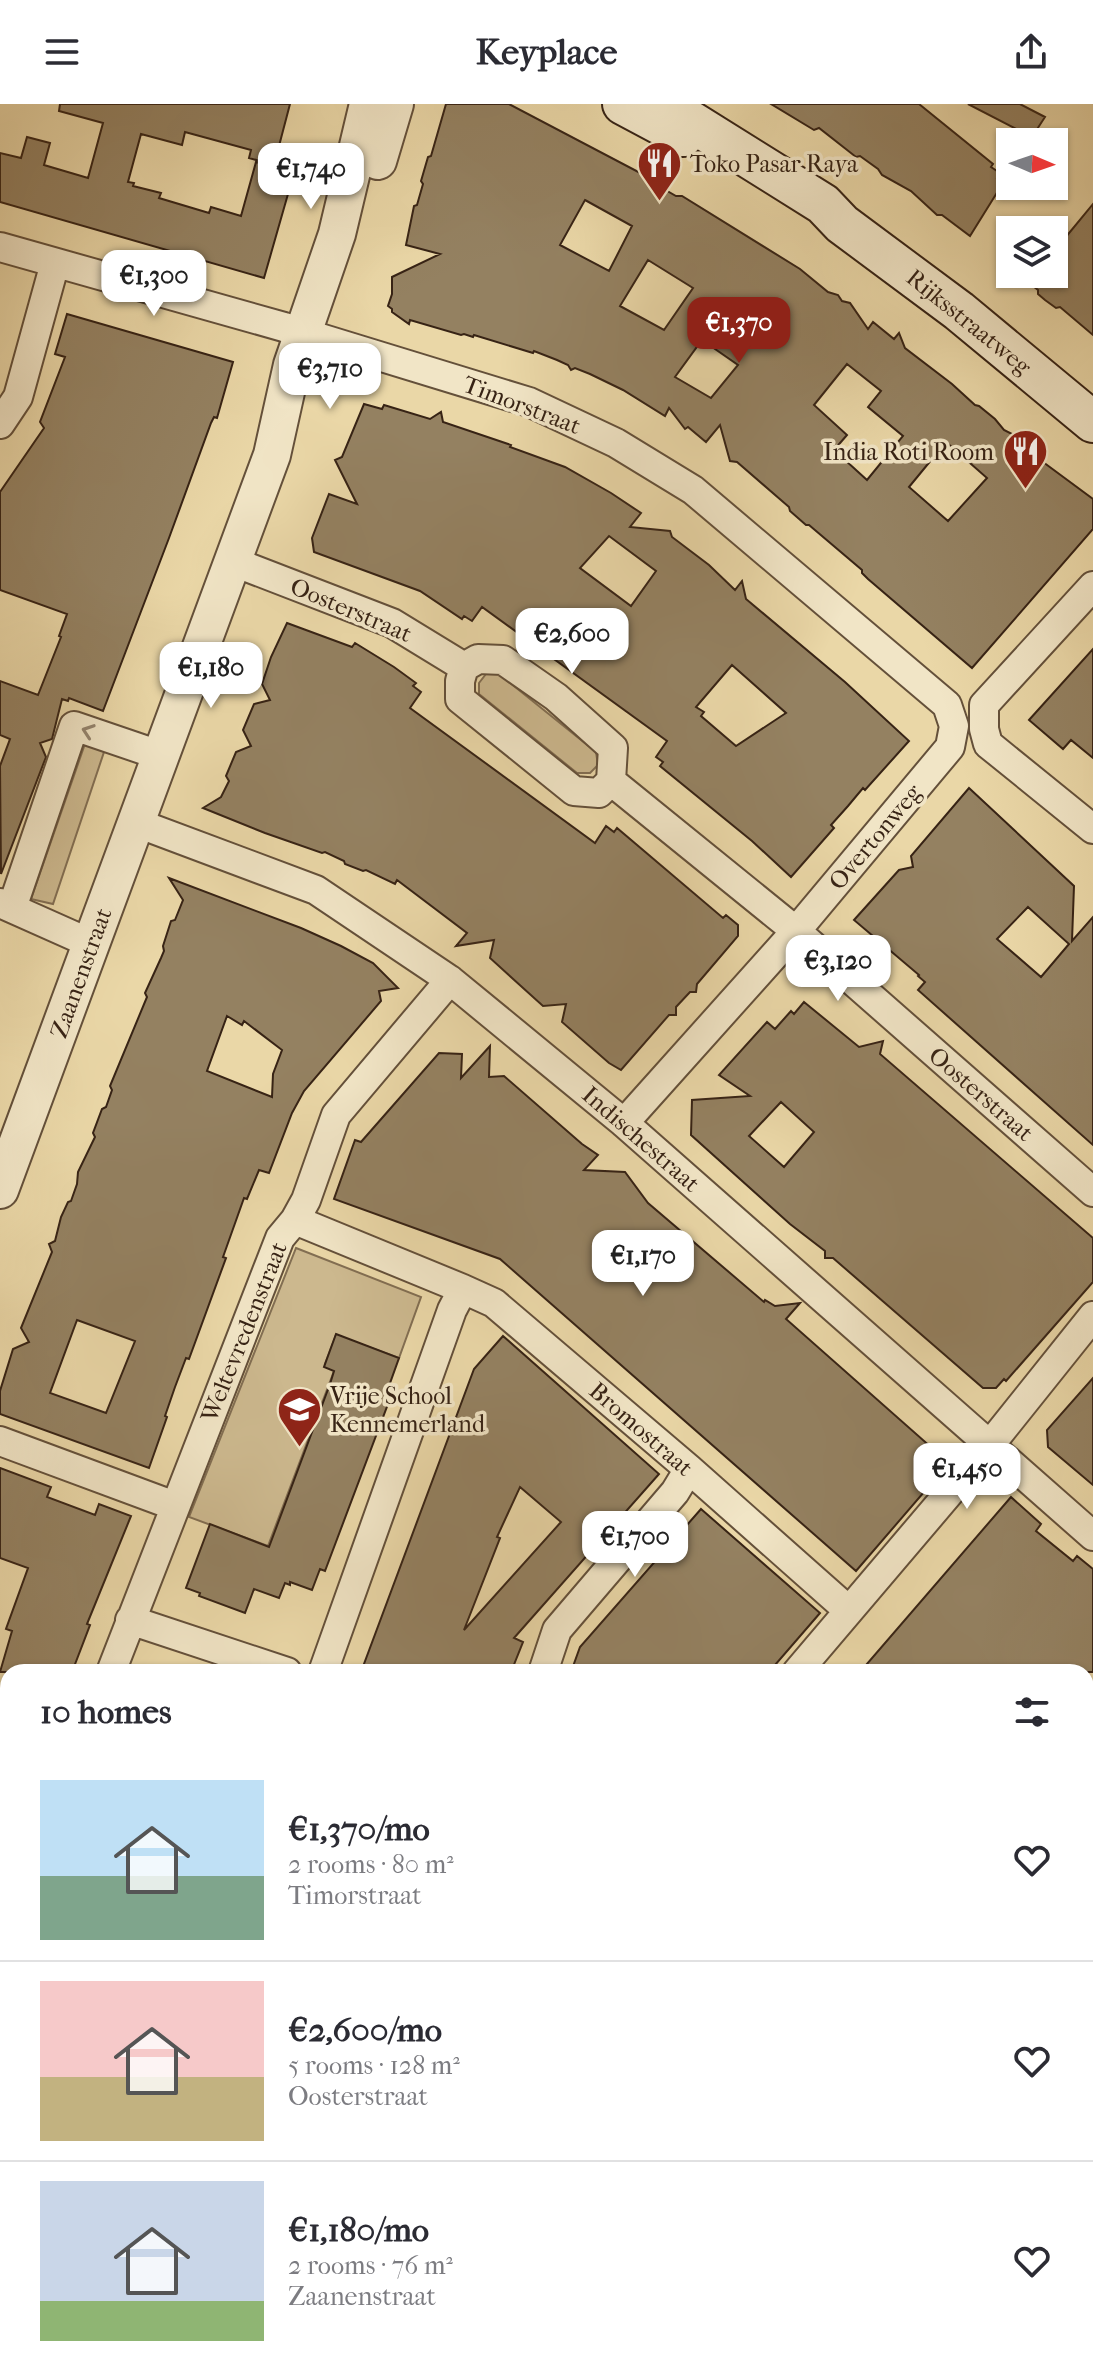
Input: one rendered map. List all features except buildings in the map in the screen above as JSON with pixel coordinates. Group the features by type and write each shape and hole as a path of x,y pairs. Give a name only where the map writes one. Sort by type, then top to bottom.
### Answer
{"main road":[{"name":"Rijksstraatweg","path":"623,104 816,214 842,224"},
{"name":"Rijksstraatweg","path":"663,104 823,204 842,224 959,311 1093,422"}],"street":[{"name":"Zaanenstraat","path":"0,1190 272,455 291,424 314,372 313,336 368,104"},
{"name":"Zaanenstraat","path":"313,336 395,104"},
{"name":"Timorstraat","path":"0,247 313,336 529,402 616,443 693,490 947,705 954,726"},
{"path":"0,424 18,397 55,263"},
{"name":"Oosterstraat","path":"234,562 392,623 464,667"},
{"path":"1093,586 984,705 984,729 988,744 1093,829"},
{"path":"478,659 503,660 556,697 613,748 611,781 599,793 574,791 460,699 464,667 478,659"},
{"path":"92,944 6,906 74,726 162,756"},
{"name":"Overtonweg","path":"624,1123 796,931 950,747 954,726"},
{"name":"Oosterstraat","path":"611,781 796,931 1093,1192"},
{"name":"Indischestraat","path":"137,823 316,890 450,980 624,1123 1093,1536"},
{"name":"Weltevredenstraat","path":"114,1664 280,1238 306,1200 336,1115 450,980"},
{"name":"Bromostraat","path":"295,1220 494,1303 848,1610"},
{"path":"326,1664 452,1310 463,1289"},
{"path":"804,1664 989,1446 1093,1316"},
{"path":"0,1441 175,1506"},
{"path":"546,1664 557,1630 675,1492 689,1469"},
{"path":"130,1620 263,1664"}],"shaded area":[{"path":"486,674 499,674 596,752 598,765 590,773 577,773 479,694 479,683"},
{"path":"87,738 106,746 53,904 31,899"},
{"path":"296,1248 421,1297 399,1358 336,1335 325,1364 334,1371 268,1546 189,1517"}],"place":[{"name":"Toko Pasar Raya","path":"659,203"},
{"name":"India Roti Room","path":"1025,491"},
{"name":"Vrije School Kennemerland","path":"299,1449"}]}
